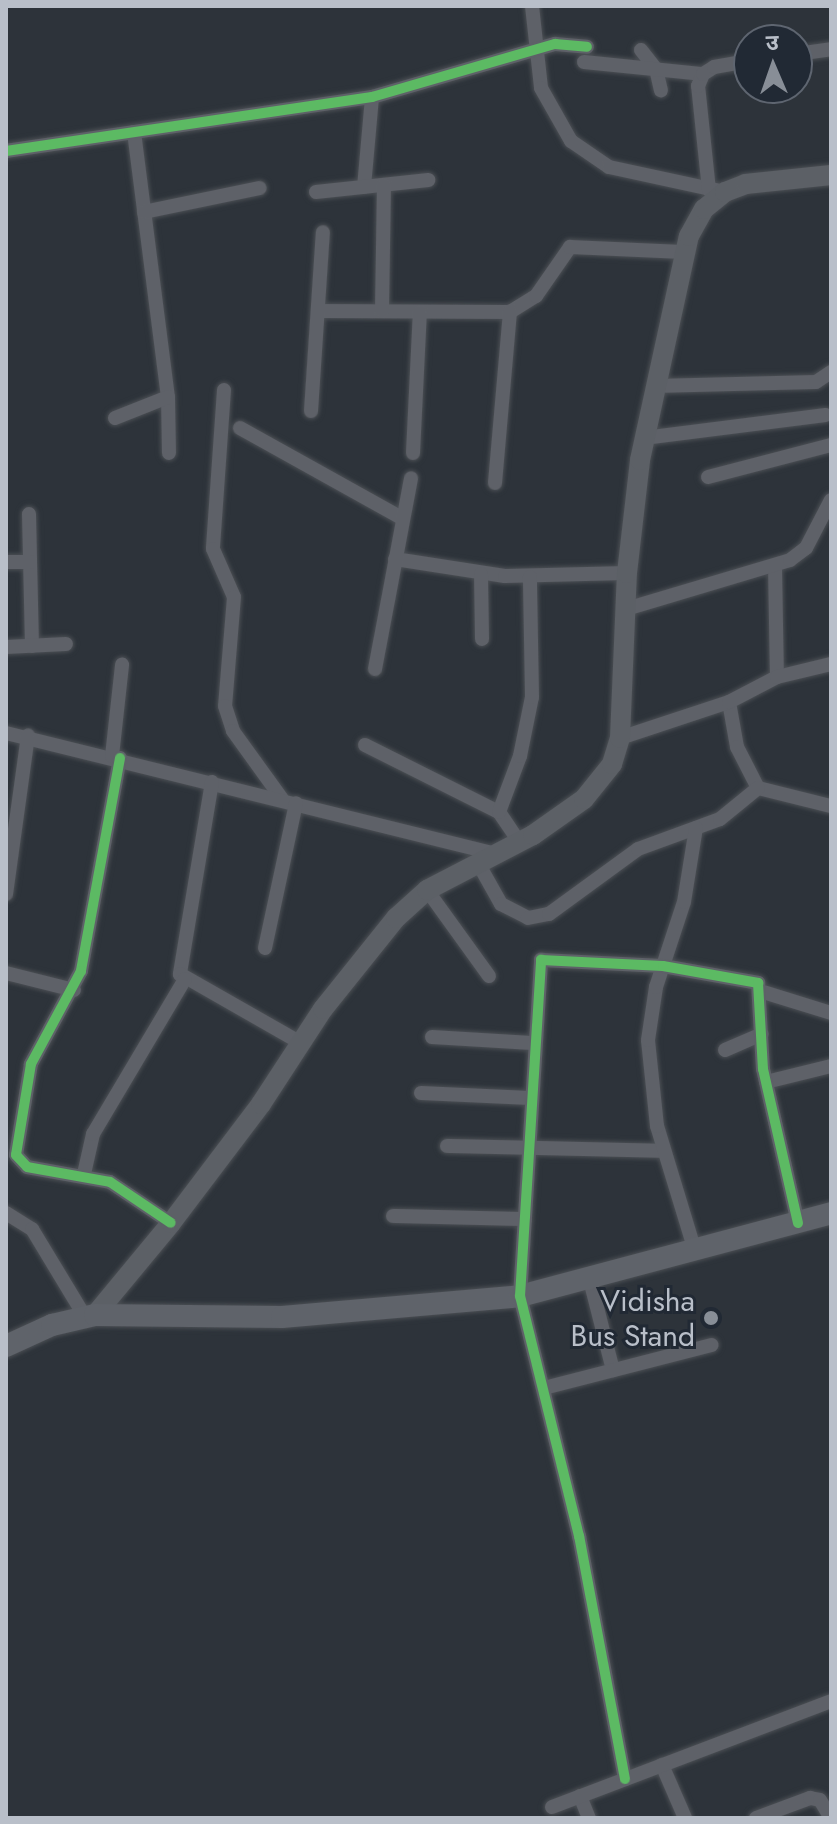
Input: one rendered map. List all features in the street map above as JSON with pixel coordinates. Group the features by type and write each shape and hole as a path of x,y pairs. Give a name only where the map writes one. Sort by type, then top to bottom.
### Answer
{"main road":[{"path":"90,1316 171,1223 396,918 427,890 519,842 584,799 612,764 620,738 627,573 644,438 683,252 704,209 717,191 746,184 831,175"},
{"path":"6,1346 52,1325 90,1316 282,1317 520,1296 590,1280 831,1213"}],"street":[{"path":"532,6 535,69 551,111 571,141 609,167 648,179 717,191 698,86 703,74"},
{"path":"6,151 372,97 534,53 555,44 656,69 703,74 733,66"},
{"path":"641,50 656,69 661,90"},
{"path":"364,187 372,97"},
{"path":"134,132 168,397 169,453"},
{"path":"316,192 428,180"},
{"path":"382,311 384,185"},
{"path":"144,212 260,188"},
{"path":"311,411 323,232"},
{"path":"318,311 510,312 536,296 570,247 683,252"},
{"path":"413,453 420,312"},
{"path":"495,483 510,312"},
{"path":"654,386 816,382 831,372"},
{"path":"224,390 213,549 234,597 225,706 233,731 289,801 265,948"},
{"path":"115,418 168,397"},
{"path":"644,438 826,415"},
{"path":"240,428 402,518"},
{"path":"708,477 831,445"},
{"path":"375,669 411,478"},
{"path":"626,609 775,566 806,548 831,500"},
{"path":"29,514 32,646"},
{"path":"395,559 481,574 530,577 627,573"},
{"path":"6,562 30,562"},
{"path":"775,566 777,677"},
{"path":"481,574 482,639"},
{"path":"499,812 520,756 532,697 530,577"},
{"path":"6,647 66,644"},
{"path":"620,738 729,702 777,677 831,664"},
{"path":"122,665 116,757 74,990 31,1064 16,1155 27,1167 84,1174 135,1195 171,1223"},
{"path":"729,702 737,747 758,788 831,806"},
{"path":"6,733 289,801 487,858 501,904 528,918 549,914 638,849 738,809 758,788"},
{"path":"6,894 28,736"},
{"path":"365,745 499,812 519,842"},
{"path":"212,782 178,963 185,979 301,1043"},
{"path":"695,1251 664,1151 650,1085 648,1040 663,966 684,902 696,828"},
{"path":"427,890 489,976"},
{"path":"625,1779 579,1536 520,1296 532,1043 541,960 663,966 750,978 760,991 766,1082 798,1223"},
{"path":"6,973 74,990"},
{"path":"84,1174 93,1134 185,979"},
{"path":"760,991 831,1013"},
{"path":"725,1050 762,1034"},
{"path":"432,1037 532,1043"},
{"path":"766,1082 831,1066"},
{"path":"421,1093 530,1098"},
{"path":"447,1146 664,1151"},
{"path":"6,1213 32,1229 90,1316"},
{"path":"393,1216 525,1219"},
{"path":"590,1280 613,1370"},
{"path":"544,1388 712,1345"},
{"path":"552,1807 831,1701"},
{"path":"662,1765 685,1818"},
{"path":"580,1796 589,1818"},
{"path":"756,1818 810,1798 820,1800 831,1818"}],"cycle path":[{"path":"6,151 372,97 555,44 587,47"},
{"path":"120,758 81,971 31,1064 16,1155 27,1167 110,1182 171,1223"},
{"path":"625,1779 579,1536 520,1296 541,960 663,966 758,983 763,1069 798,1223"}],"place":[{"name":"Vidisha Bus Stand","path":"711,1318"}]}
